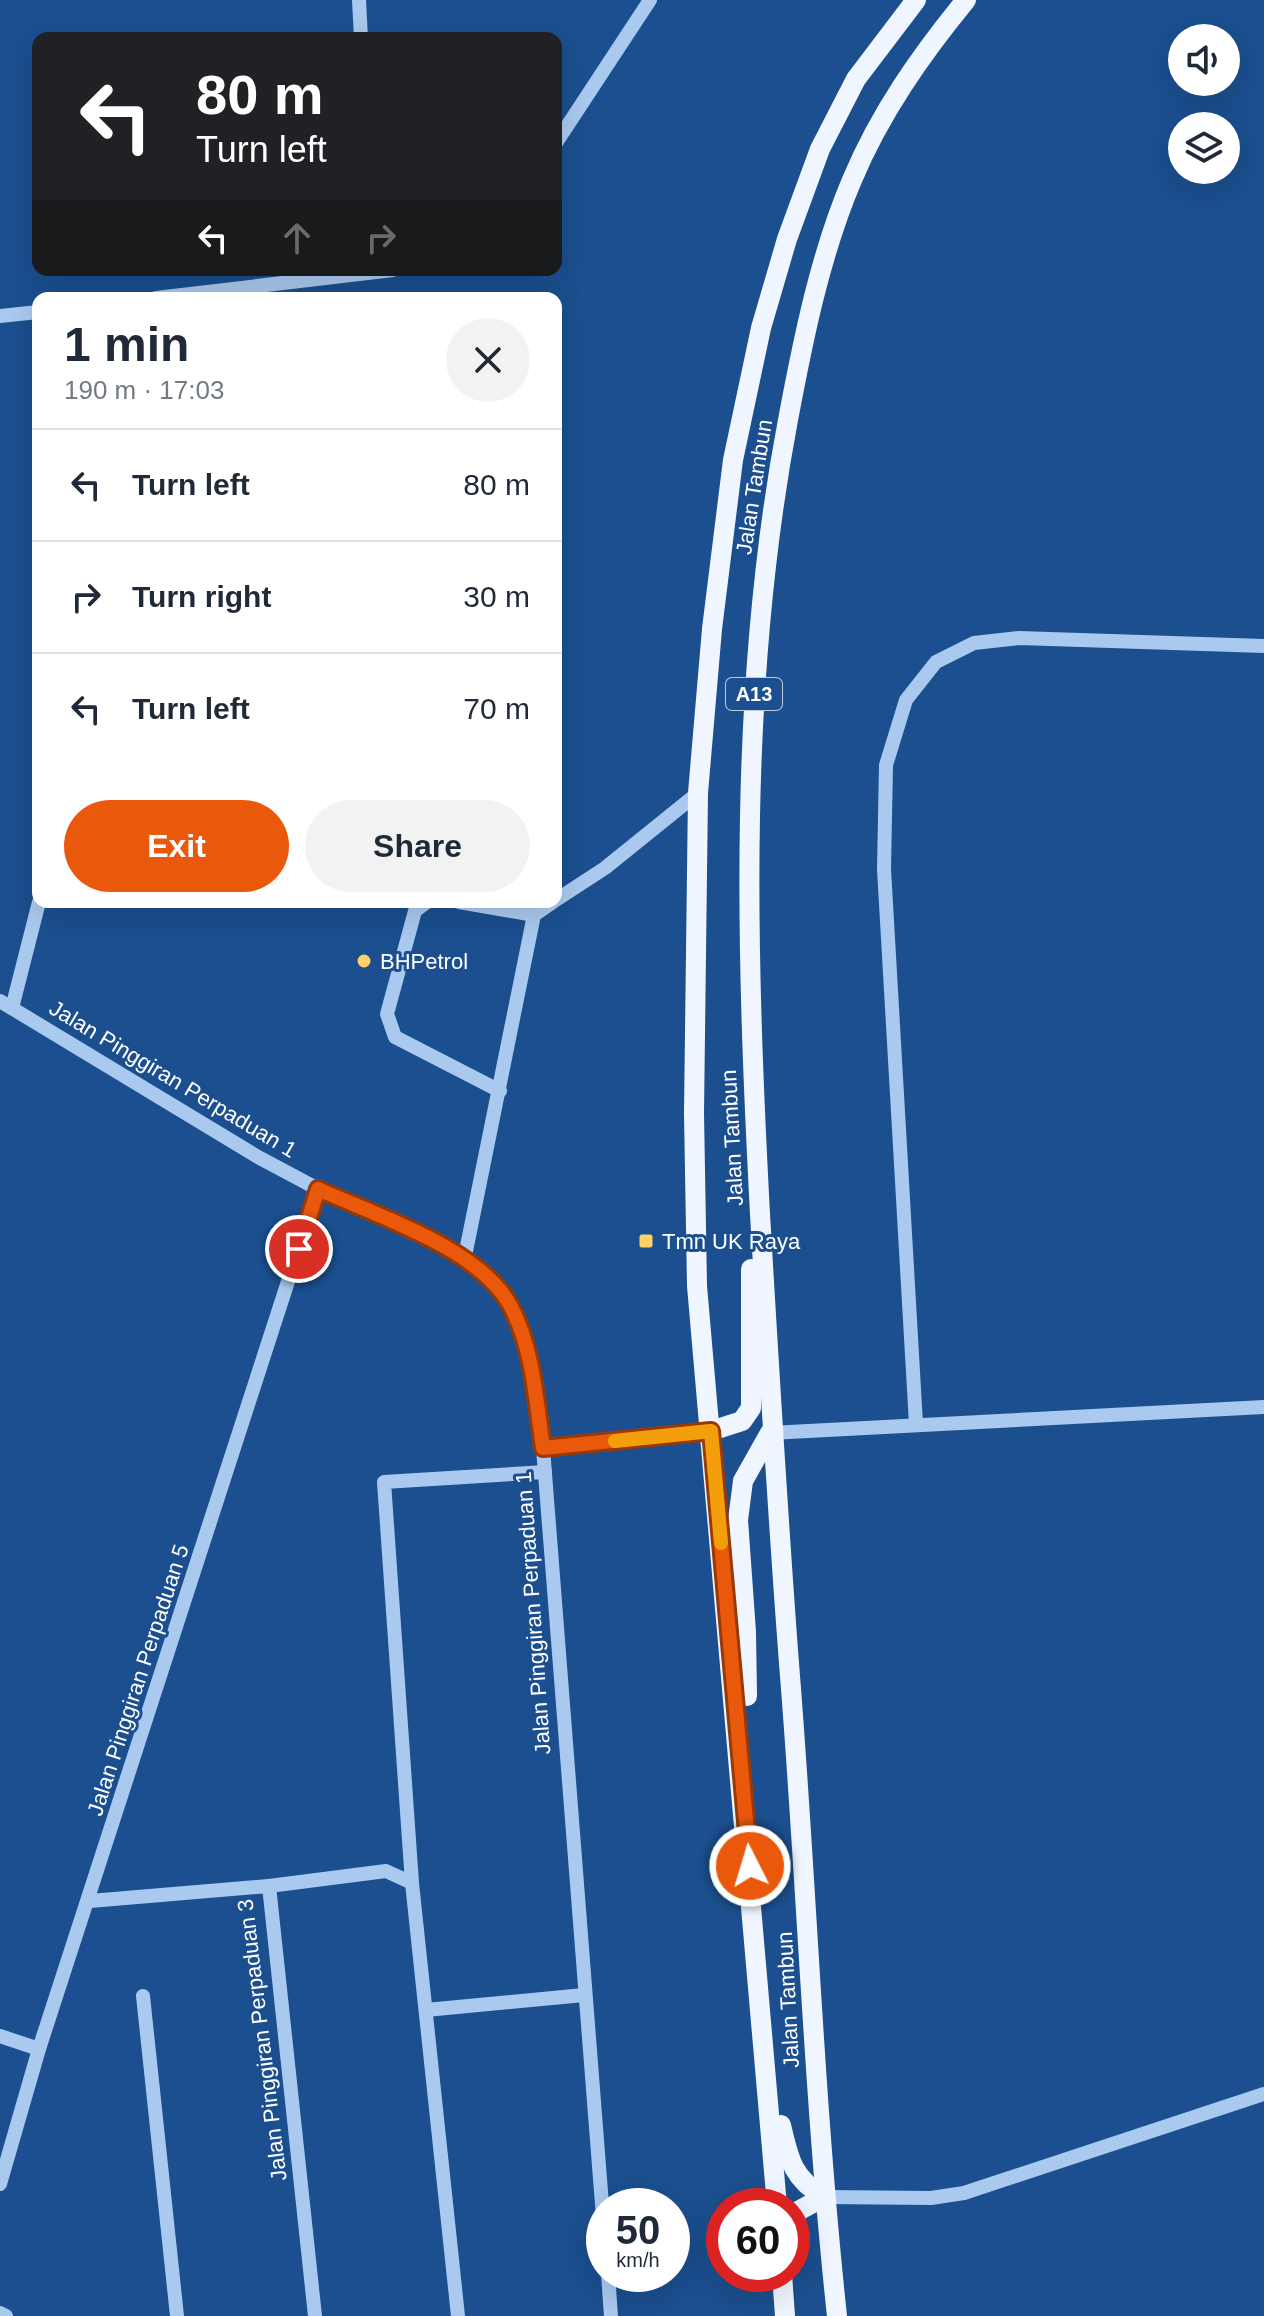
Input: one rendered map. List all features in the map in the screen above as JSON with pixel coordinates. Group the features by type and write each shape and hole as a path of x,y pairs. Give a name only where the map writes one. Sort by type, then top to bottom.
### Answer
{"main road":[{"name":"Jalan Tambun","path":"776,2188 748,1836 697,1286 694,1144 698,793 712,629 733,460 761,328 787,239 820,149 856,79 916,0"},
{"name":"Jalan Tambun","path":"837,2316 824,2197 802,1831 770,1433 747,922 751,738 760,609 778,472 819,284 851,182 887,107 931,43 966,0"},
{"path":"711,1431 742,1421 751,1408 753,1394 752,1068"},
{"path":"748,1836 746,1632 738,1520 743,1481 770,1433"},
{"path":"767,2071 795,2170 803,2184 824,2197 810,2205"},
{"path":"783,2292 785,2316"},
{"path":"793,2292 794,2316"}],"street":[{"path":"359,0 361,32"},
{"path":"562,134 650,0"},
{"path":"204,292 333,276"},
{"path":"0,316 32,313"},
{"path":"916,1424 884,869 886,765 906,700 936,662 974,643 1019,638 1264,646"},
{"path":"562,896 605,868 698,793"},
{"path":"6,1005 37,908"},
{"path":"419,908 415,911 390,1002 388,1025 395,1037 500,1091"},
{"path":"494,908 534,915"},
{"path":"465,1256 534,915 544,908"},
{"name":"Jalan Pinggiran Perpaduan 1","path":"6,1005 318,1189 465,1256 509,1303 529,1359 543,1448 600,2188"},
{"name":"Jalan Pinggiran Perpaduan 5","path":"0,2184 39,2049 90,1901 318,1189"},
{"path":"770,1433 1264,1407"},
{"path":"543,1448 711,1431"},
{"path":"458,2316 412,1883 384,1482 545,1472"},
{"path":"269,1886 386,1871 412,1883"},
{"name":"Jalan Pinggiran Perpaduan 3","path":"90,1901 269,1886 315,2316"},
{"path":"426,2010 584,1995"},
{"path":"143,1996 177,2316"},
{"path":"0,2036 39,2049"},
{"path":"824,2197 931,2198 964,2193 1264,2094"},
{"path":"609,2292 611,2316"},
{"path":"0,2313 6,2316"}],"slow traffic":[{"path":"615,1441 711,1431 721,1543"}],"place":[{"name":"BHPetrol","path":"364,961"},
{"name":"Tmn UK Raya","path":"646,1241"}],"route":[{"path":"299,1249 318,1189 465,1256 509,1303 529,1359 543,1448 711,1431 750,1866"}]}
